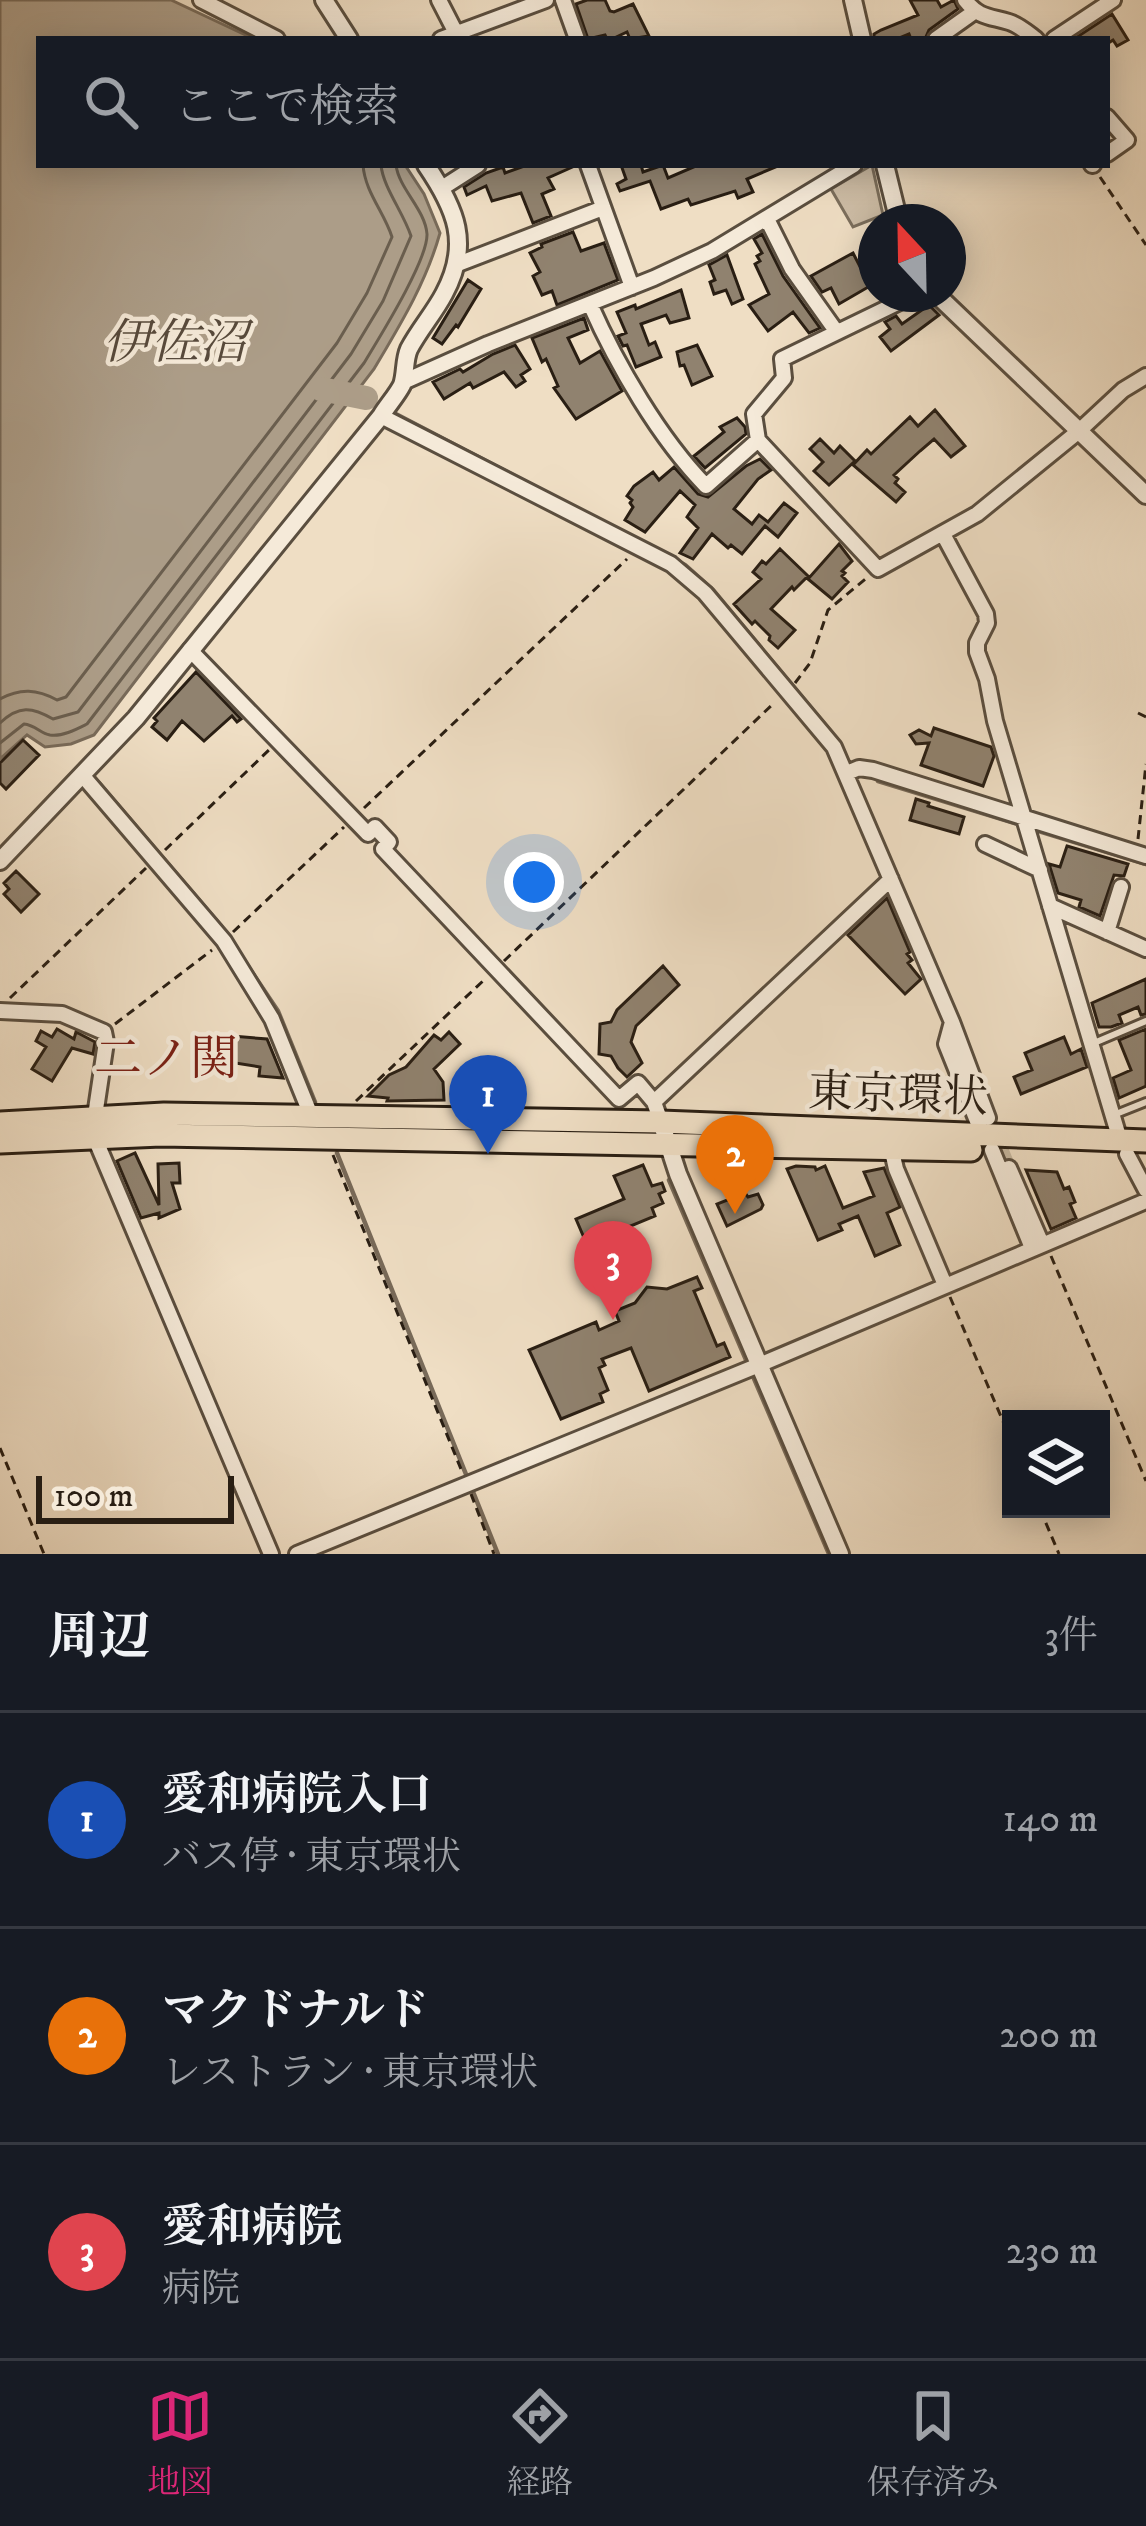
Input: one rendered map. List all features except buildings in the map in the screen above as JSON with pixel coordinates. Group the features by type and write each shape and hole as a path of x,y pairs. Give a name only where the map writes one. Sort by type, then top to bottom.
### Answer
{"highway":[{"name":"東京環状","path":"319,1128 349,1119 660,1122 988,1135 1135,1147"},
{"name":"東京環状","path":"0,1123 319,1128 660,1122 891,1147 988,1135"},
{"name":"東京環状","path":"0,1142 94,1126"}],"street":[{"path":"201,0 271,36"},
{"path":"324,0 347,36"},
{"path":"440,0 449,36 546,0"},
{"path":"563,0 576,36"},
{"path":"853,0 861,36"},
{"path":"1059,36 1113,0"},
{"path":"939,36 969,6 984,18 1014,23 1032,36"},
{"path":"1110,120 1127,140 1110,152"},
{"path":"0,861 136,718 381,416 403,382 410,348 444,294 460,248 442,188 428,168"},
{"path":"442,188 473,168"},
{"path":"589,168 632,287"},
{"path":"403,382 712,251 849,168"},
{"path":"886,168 895,204"},
{"path":"458,264 603,208"},
{"path":"767,218 792,269 836,331"},
{"path":"590,304 640,399 706,486 758,440"},
{"path":"877,312 782,359 784,378 754,414 758,440 878,569 977,514 1123,390 1146,376"},
{"path":"955,312 1146,495"},
{"path":"381,416 671,564 705,593 792,687 847,772 952,1022 946,1044 1040,1245"},
{"path":"943,534 986,614 977,652 988,680 994,721 1112,1115 1135,1147 1146,1190"},
{"path":"190,650 368,834 375,827 389,842 383,849 619,1099 638,1083 660,1122 840,1554"},
{"path":"847,772 873,770 1141,855"},
{"path":"83,776 159,855 226,938 272,1019 319,1128"},
{"path":"985,844 1040,870"},
{"path":"660,1122 891,879"},
{"path":"1107,932 1121,887"},
{"path":"1050,906 1146,949"},
{"path":"0,1009 62,1014 104,1032 94,1126 271,1554"},
{"path":"891,1147 945,1285"},
{"path":"1010,1168 1040,1245"},
{"path":"297,1554 1146,1201"}],"lane":[{"path":"1091,1044 1146,1021"},
{"path":"1112,1115 1146,1102"}],"path":[{"path":"1094,168 1146,245"},
{"path":"104,1032 226,938 639,548"},
{"path":"349,1119 353,1103 792,687 810,663 828,610 878,569"},
{"path":"1138,712 1146,717"},
{"path":"0,1009 278,741"},
{"path":"1141,855 1146,764"},
{"path":"319,1128 494,1554"},
{"path":"1040,1245 1146,1481"},
{"path":"945,1285 1002,1419"},
{"path":"0,1448 44,1554"},
{"path":"1044,1518 1060,1554"}],"shaded area":[{"path":"873,168 881,204 858,204 858,225 853,227 831,189"}],"water":[{"name":"伊佐沼","path":"0,0 171,0 248,36 36,36 36,168 407,168 440,233 420,286 374,369 94,735 45,747 27,735 0,759"}],"waterway":[{"name":"伊佐沼","path":"321,389 366,398"},
{"path":"366,398 382,407"},
{"path":"392,412 685,565 713,590 831,732"},
{"path":"878,781 1021,825"},
{"path":"99,783 221,926 278,1011 315,1102"},
{"path":"1032,829 1146,864"},
{"path":"337,1153 498,1554"},
{"path":"669,1180 829,1554"}],"tunnel":[{"path":"993,1129 1009,1168"}],"place":[{"name":"愛和病院入口","path":"488,1154"},
{"name":"マクドナルド","path":"735,1214"},
{"name":"愛和病院","path":"613,1320"}],"district":[{"name":"二ノ関","path":"166,1057"}]}
